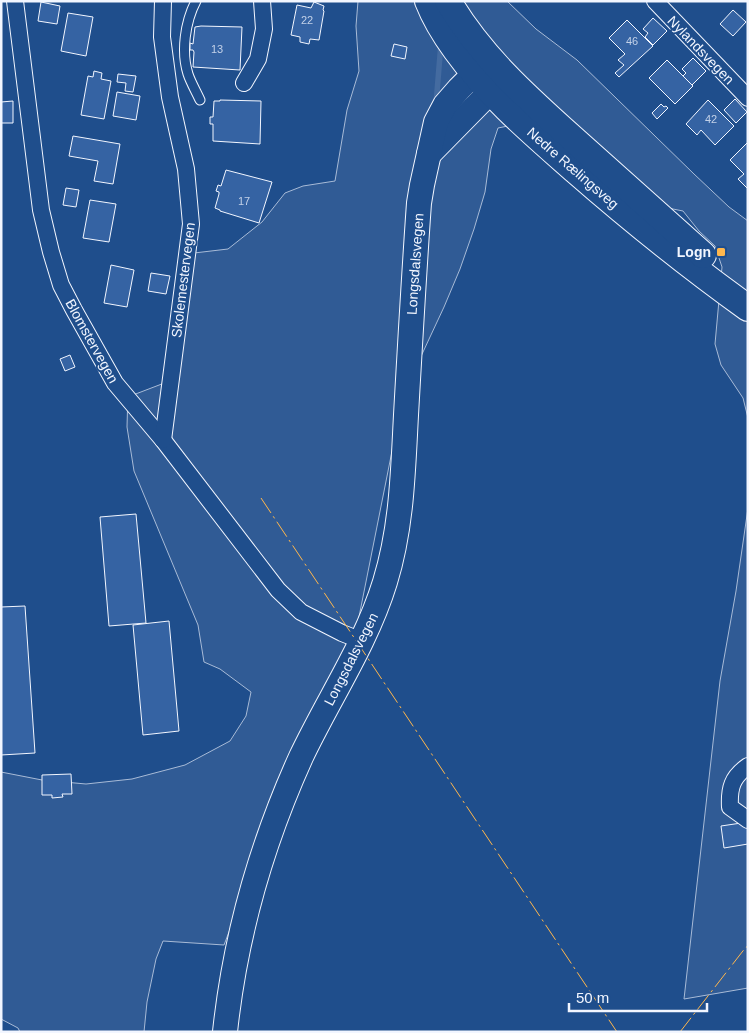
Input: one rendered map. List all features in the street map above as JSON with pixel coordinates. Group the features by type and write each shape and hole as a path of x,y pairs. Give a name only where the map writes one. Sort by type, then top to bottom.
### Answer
{"main road":[{"name":"Nedre Rælingsveg","path":"428,1 440,26 487,78 508,111 610,201 705,277 748,308"},
{"name":"Nedre Rælingsveg","path":"448,1 469,34 487,78 546,115 722,272 748,301"},
{"name":"Longsdalsvegen","path":"225,1032 233,975 244,924 267,846 304,752 362,641 378,605 389,568 402,496 419,203 436,122 445,105 459,89 487,78"}],"street":[{"name":"Blomstervegen","path":"15,1 41,210 51,252 62,285 115,383 163,440 278,590 301,612 362,641"},
{"name":"Skolemestervegen","path":"163,1 162,37 165,63 170,97 186,170 191,224 163,440"},
{"path":"244,83 258,59 264,29 262,1"},
{"name":"Nylandsvegen","path":"655,1 748,98"},
{"path":"748,766 738,773 729,792 730,807 748,820"}],"lane":[{"path":"196,1 188,21 185,56 188,73 200,100"}],"shaded area":[{"path":"358,1 507,1 536,29 577,60 729,207 748,221 748,418 743,398 721,365 715,344 722,267 715,246 699,231 683,211 648,204 513,125 498,128 491,149 485,192 474,229 444,307 409,382 399,416 351,657 289,774 224,945 163,941 156,959 147,1002 144,1032 20,1032 18,1028 1,1019 1,772 42,780 86,784 132,779 185,765 230,741 246,716 251,692 220,669 204,662 198,625 134,471 127,427 128,391 133,395 167,382 194,253 228,249 262,222 285,193 303,186 335,181 347,110 359,71 356,26"},
{"path":"748,508 748,988 684,999 720,681"}],"building":[{"path":"41,2 60,6 57,24 38,21"},
{"path":"314,2 324,6 319,40 310,39 309,44 300,42 300,37 291,35 297,5 311,8"},
{"path":"733,10 746,22 733,36 720,24"},
{"path":"68,13 93,17 86,56 61,51"},
{"path":"653,18 667,31 653,45 645,37 648,33 643,29"},
{"path":"627,20 653,46 619,77 615,73 624,65 618,60 625,54 609,38"},
{"path":"195,27 242,27 240,70 193,67 194,52 190,50 190,43 193,44"},
{"path":"394,44 407,47 405,59 391,56"},
{"path":"693,58 706,71 692,85 683,76 686,73 682,69"},
{"path":"667,60 693,86 675,104 649,78"},
{"path":"94,71 102,73 101,79 111,81 104,119 81,115 88,76 93,77"},
{"path":"118,74 136,76 133,92 125,91 126,83 117,82"},
{"path":"117,92 140,96 136,120 113,116"},
{"path":"735,99 747,112 736,123 724,110"},
{"path":"708,100 734,126 715,145 701,130 697,135 686,124"},
{"path":"13,101 13,123 1,123 1,102"},
{"path":"214,101 261,101 260,144 213,141 213,124 210,124 210,117 213,117"},
{"path":"661,104 668,108 657,119 652,113"},
{"path":"73,136 120,144 113,184 94,181 98,161 69,156"},
{"path":"748,142 748,189 738,179 744,174 730,160"},
{"path":"226,170 272,182 259,223 215,208 219,194 216,191 218,185 221,186"},
{"path":"66,188 79,190 76,207 63,205"},
{"path":"90,200 116,204 109,242 83,238"},
{"path":"111,265 134,270 127,307 104,303"},
{"path":"151,273 170,276 166,294 148,291"},
{"path":"70,355 75,367 65,371 60,359"},
{"path":"136,514 146,623 109,626 100,517"},
{"path":"25,606 35,753 1,755 1,607"},
{"path":"169,621 179,731 143,735 133,625"},
{"path":"71,774 72,794 62,794 63,797 52,798 52,795 42,795 42,775"},
{"path":"748,822 748,844 724,848 721,826"}],"waterway":[{"path":"436,104 441,43"}],"power":[{"path":"261,498 617,1032"},
{"path":"680,1032 746,947 748,947"}],"place":[{"name":"Logn","path":"721,252"}]}
